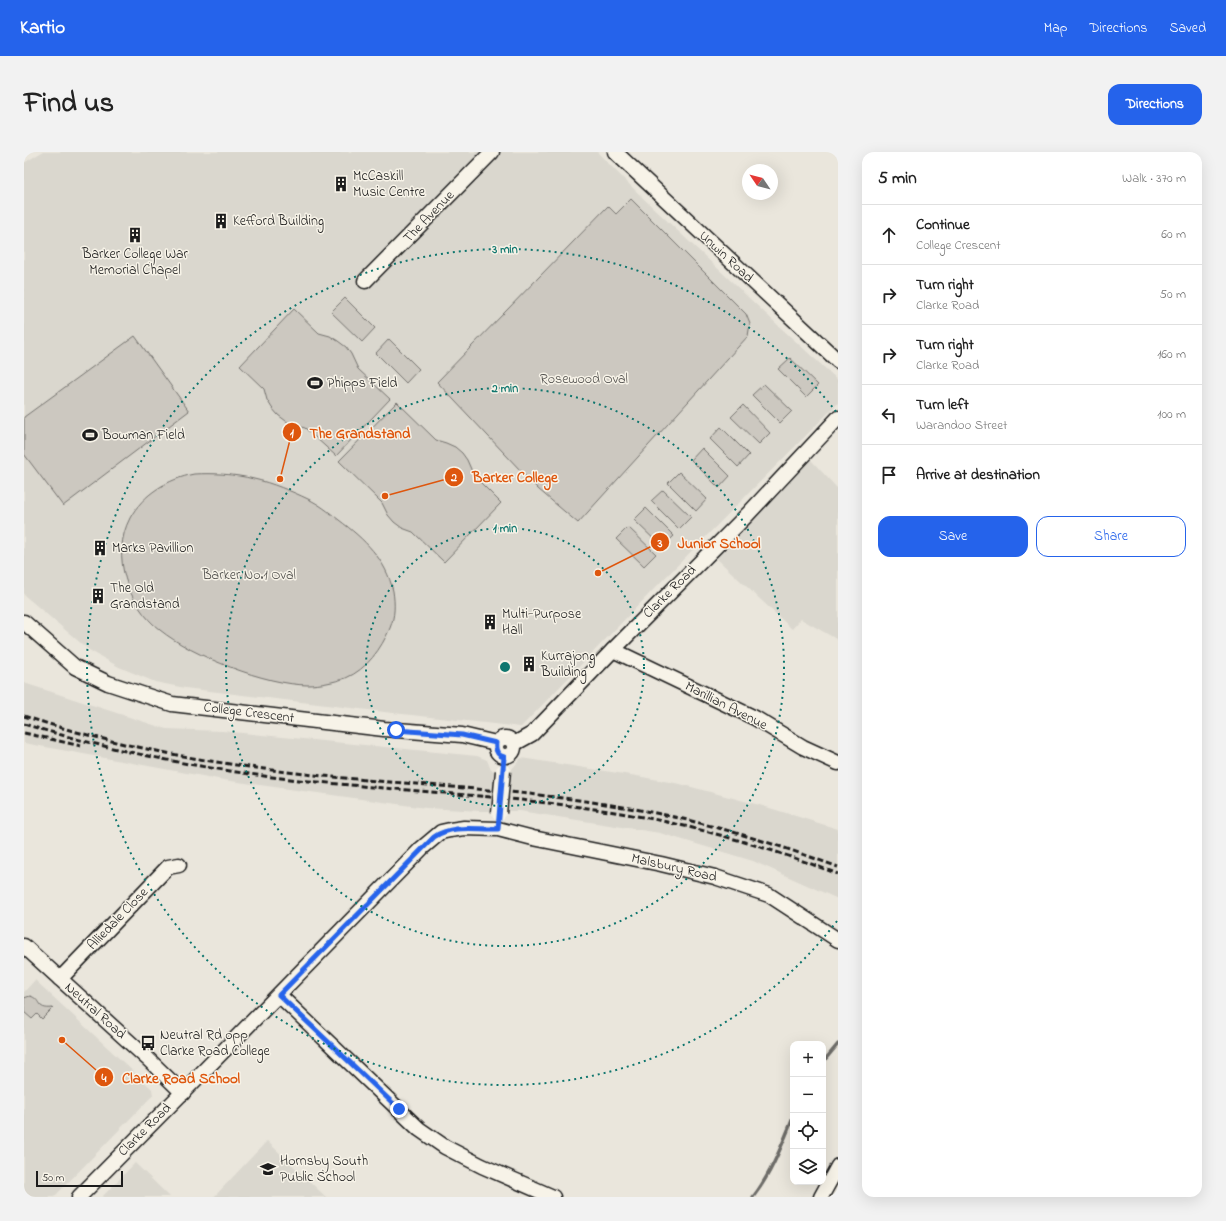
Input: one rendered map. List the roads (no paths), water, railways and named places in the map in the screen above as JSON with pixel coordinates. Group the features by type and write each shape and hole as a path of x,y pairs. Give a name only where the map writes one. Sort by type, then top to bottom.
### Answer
{"street":[{"name":"The Avenue","path":"365,281 492,152"},
{"name":"Unwin Road","path":"615,152 838,361"},
{"name":"Clarke Road","path":"514,744 532,734 748,514 838,418"},
{"name":"College Crescent","path":"24,622 75,667 108,683 172,704 384,729 462,735 496,743"},
{"name":"Marillian Avenue","path":"613,650 755,718 803,747 838,763"},
{"path":"501,738 507,738 514,744 514,751 508,756 504,757 498,754 496,750 496,743 501,738"},
{"path":"498,829 504,757"},
{"name":"Clarke Road","path":"79,1197 434,837 441,832 464,828 498,829"},
{"name":"Malsbury Road","path":"498,829 662,864 715,877 769,895 838,940"},
{"name":"Alliedale Close","path":"60,979 168,867 179,865"},
{"name":"Neutral Road","path":"24,946 148,1059 183,1093"},
{"path":"279,995 419,1129 445,1147 476,1163 553,1197"},
{"path":"821,1197 838,1166"}],"waterway":[{"path":"826,1058 838,1044"},
{"path":"753,1197 771,1169 790,1125"}],"railway":[{"path":"24,716 83,734 143,748 234,765 352,779 529,794 573,799 645,811 701,823 729,831 838,867"},
{"path":"24,724 83,741 143,755 234,772 343,784 541,802 646,818 743,842 807,862 838,874"},
{"path":"24,733 81,746"}],"place":[{"name":"McCaskill Music Centre","path":"341,184"},
{"name":"Kefford Building","path":"221,221"},
{"name":"Barker College War Memorial Chapel","path":"135,235"},
{"name":"Phipps Field","path":"315,383"},
{"name":"Bowman Field","path":"90,435"},
{"name":"The Grandstand","path":"280,479"},
{"name":"Barker College","path":"385,496"},
{"name":"Marks Pavillion","path":"100,548"},
{"name":"Junior School","path":"598,573"},
{"name":"The Old Grandstand","path":"98,596"},
{"name":"Multi-Purpose Hall","path":"490,622"},
{"name":"Kurrajong Building","path":"529,664"},
{"name":"Clarke Road School","path":"62,1040"},
{"name":"Neutral Rd opp Clarke Road College","path":"148,1043"},
{"name":"Hornsby South Public School","path":"268,1169"}],"park label":[{"name":"Rosewood Oval","path":"584,379"},
{"name":"Barker No.1 Oval","path":"249,575"}]}
